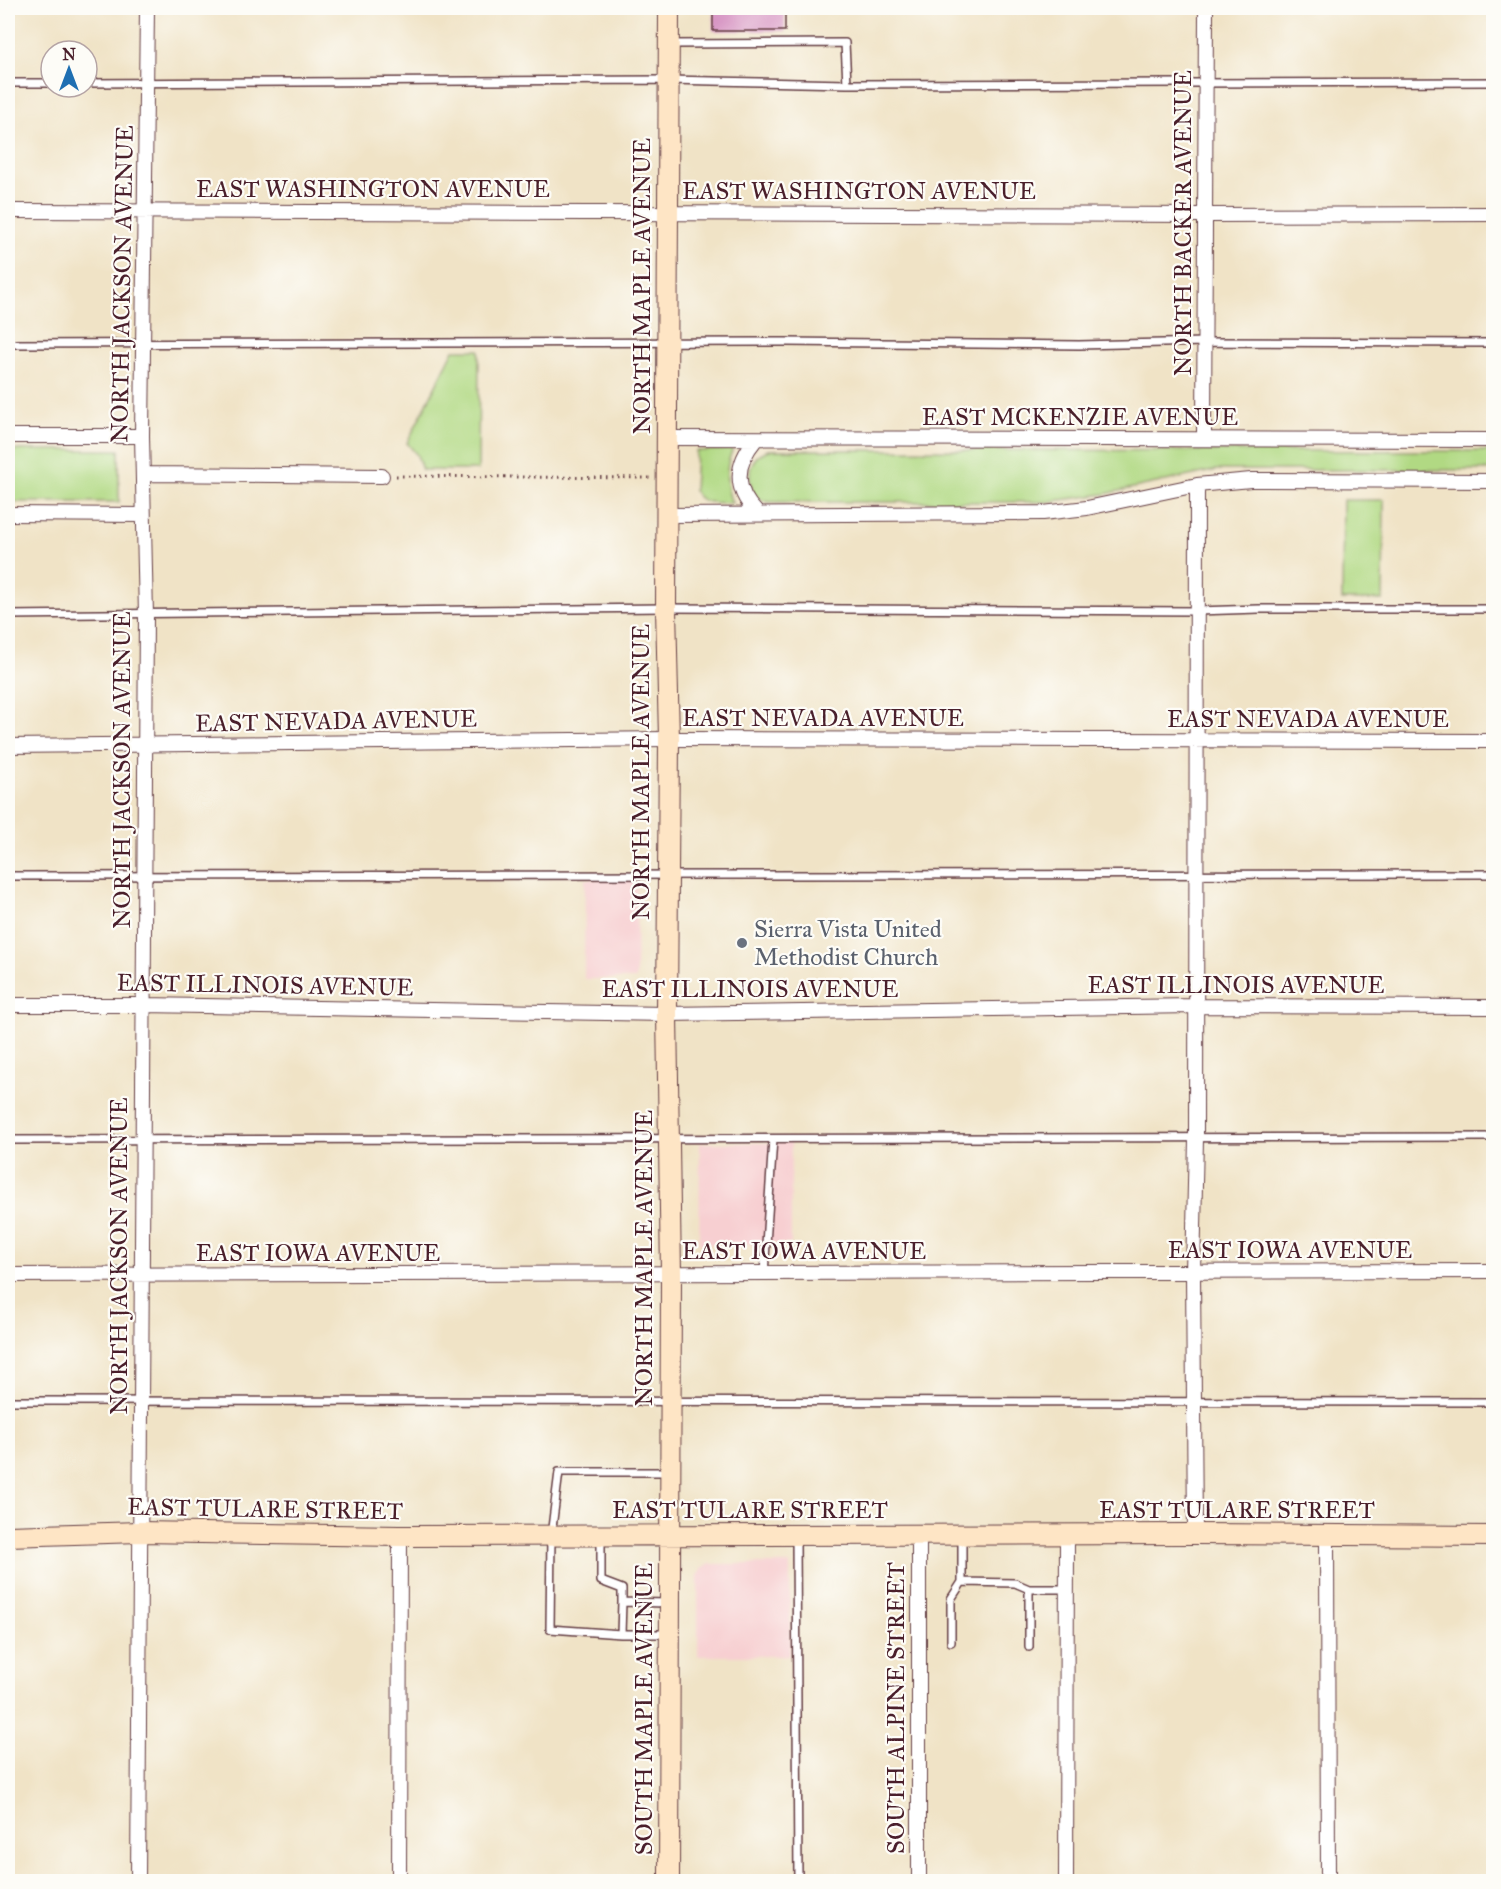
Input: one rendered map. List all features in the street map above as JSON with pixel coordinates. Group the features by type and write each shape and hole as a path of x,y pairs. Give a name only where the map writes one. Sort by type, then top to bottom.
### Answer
{"main road":[{"name":"NORTH MAPLE AVENUE","path":"669,8 666,438 669,740 667,1014 671,1274 669,1536"},
{"name":"EAST TULARE STREET","path":"8,1536 141,1532 400,1536 1195,1534 1494,1536"},
{"name":"SOUTH MAPLE AVENUE","path":"669,1536 669,1881"}],"street":[{"name":"NORTH JACKSON AVENUE","path":"138,1881 146,615 142,436 143,211 147,8"},
{"name":"NORTH BACKER AVENUE","path":"1204,439 1206,8"},
{"name":"EAST WASHINGTON AVENUE","path":"8,211 1494,214"},
{"path":"8,436 142,436"},
{"name":"EAST MCKENZIE AVENUE","path":"666,438 1494,440"},
{"path":"756,439 745,452 740,465 740,488 747,503 757,513"},
{"path":"143,474 382,476"},
{"path":"666,515 1043,513 1087,508 1197,485 1251,480 1494,481"},
{"path":"1195,1534 1193,1273 1196,1138 1197,485"},
{"path":"8,514 143,515"},
{"name":"EAST NEVADA AVENUE","path":"8,746 669,740 1494,741"},
{"name":"EAST ILLINOIS AVENUE","path":"8,1005 144,1005 667,1014 1195,1006 1494,1006"},
{"name":"EAST IOWA AVENUE","path":"8,1275 1494,1271"},
{"name":"SOUTH ALPINE STREET","path":"919,1535 919,1881"},
{"path":"1066,1881 1067,1535"},
{"path":"399,1881 400,1536"},
{"path":"1327,1536 1328,1881"}],"lane":[{"path":"669,44 845,43 847,84"},
{"path":"99,83 668,80 847,84 1494,82"},
{"path":"8,83 39,83"},
{"path":"8,344 1494,343"},
{"path":"8,615 666,608 1197,611 1494,609"},
{"path":"8,876 145,878 1494,874"},
{"path":"8,1140 1494,1137"},
{"path":"764,1274 773,1139"},
{"path":"8,1401 1494,1402"},
{"path":"669,1634 621,1634 550,1629 551,1536 559,1472 670,1472"},
{"path":"951,1642 951,1599 962,1582 962,1535"},
{"path":"602,1536 602,1581 622,1588 621,1634"},
{"path":"796,1536 798,1881"},
{"path":"962,1582 1015,1583 1029,1589 1067,1589"},
{"path":"1029,1589 1029,1647"},
{"path":"622,1602 669,1603"}],"path":[{"path":"382,476 667,478"}],"shaded area":[{"path":"585,879 637,879 636,979 584,979"},
{"path":"700,1143 791,1143 791,1244 699,1244"},
{"path":"710,1564 790,1564 790,1656 698,1656 698,1575 702,1567"}],"green space":[{"path":"454,350 479,350 478,470 422,470 417,455 407,443"},
{"path":"733,449 728,462 727,476 732,503 710,502 701,499 694,491 696,451"},
{"path":"8,450 119,450 119,502 8,502"},
{"path":"768,450 1493,451 1494,470 1217,470 1105,494 1046,502 767,502 753,493 750,473 756,457"},
{"path":"1343,500 1384,500 1383,600 1342,600"}],"building":[{"path":"713,8 785,8 785,31 713,31"}],"place":[{"name":"Sierra Vista United Methodist Church","path":"742,943"}]}
